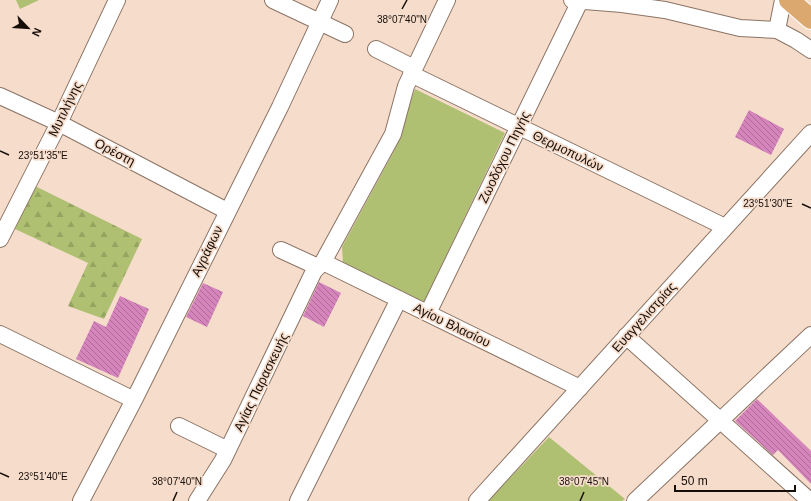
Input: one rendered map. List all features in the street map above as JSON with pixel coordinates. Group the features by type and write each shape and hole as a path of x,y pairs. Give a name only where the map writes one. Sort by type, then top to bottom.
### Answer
{"main road":[{"path":"789,0 811,19"}],"street":[{"name":"Μυτιλήνης","path":"0,239 59,123 117,0"},
{"path":"273,0 345,34"},
{"name":"Αγράφων","path":"81,501 134,400 280,106 330,0"},
{"name":"Αγίας Παρασκευής","path":"197,501 203,494 228,450 314,271 320,265 393,134 406,86 447,0"},
{"path":"777,30 783,0"},
{"path":"576,1 622,4 665,10 740,28 777,30 811,50"},
{"name":"Ζωοδόχου Πηγής","path":"428,313 519,127 576,1"},
{"name":"Θερμοπυλών","path":"376,50 519,127 725,227"},
{"name":"Ορέστη","path":"0,96 59,123 227,211"},
{"name":"Ευαγγελιστρίας","path":"477,501 811,133"},
{"name":"Αγίου Βλασίου","path":"281,250 399,299 580,388"},
{"path":"298,501 399,299"},
{"path":"0,334 134,400"},
{"path":"635,501 720,419 811,335"},
{"path":"626,336 810,501"},
{"path":"179,426 228,450"}],"green space":[{"path":"16,0 39,0 20,9"},
{"path":"415,89 505,133 424,302 343,264 342,247 394,151"},
{"path":"35,186 142,239 104,319 68,306 88,263 15,229"},
{"path":"549,437 625,499 622,501 488,501"}],"building":[{"path":"749,110 784,129 771,155 735,137"},
{"path":"319,282 341,293 324,327 303,316"},
{"path":"203,283 223,292 207,327 186,317"},
{"path":"120,296 149,309 118,378 76,359 94,321 106,327"},
{"path":"757,399 811,451 811,484 778,450 773,455 735,421"}]}
